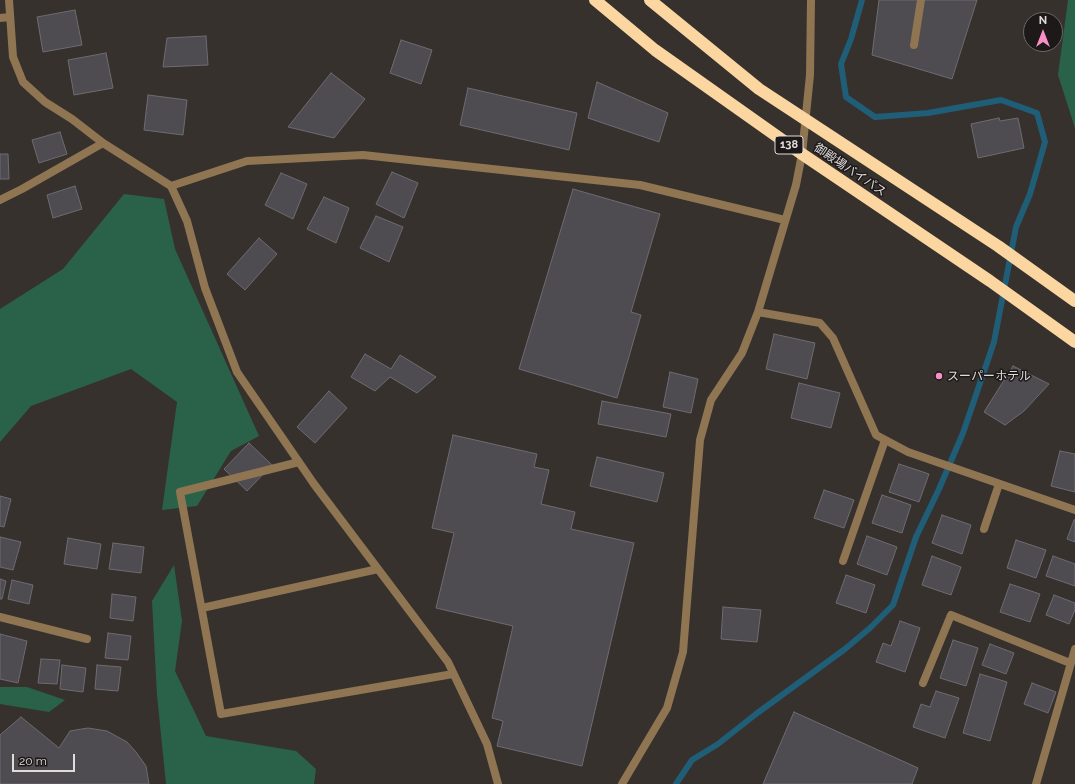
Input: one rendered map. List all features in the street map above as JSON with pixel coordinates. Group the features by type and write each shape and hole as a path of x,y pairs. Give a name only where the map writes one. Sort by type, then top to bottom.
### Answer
{"highway":[{"name":"御殿場バイパス","path":"595,0 655,50 802,154 990,281 1075,342"},
{"name":"御殿場バイパス","path":"650,0 760,89 998,246 1075,301"},
{"path":"1031,271 1075,290"}],"street":[{"path":"9,0 13,57 23,82 45,102 72,119 103,143 171,186 187,221 205,288 237,372 298,462 448,662 487,744 498,784"},
{"path":"622,784 667,708 683,652 700,440 711,400 742,353 758,312 796,185 802,154 810,75 811,0"},
{"path":"914,45 921,0"},
{"path":"0,18 10,17"},
{"path":"0,200 22,190 103,143"},
{"path":"171,186 247,161 363,155 640,185 785,220"},
{"path":"758,312 820,323 833,338 876,435 908,452 1075,510"},
{"path":"843,561 885,440"},
{"path":"298,462 180,492 221,714 454,674"},
{"path":"984,529 999,484"},
{"path":"202,608 378,569"},
{"path":"923,683 951,615 1070,663"},
{"path":"0,617 87,639"},
{"path":"1036,784 1075,649"}],"green space":[{"path":"1068,0 1075,0 1075,128 1058,75 1061,52 1063,52 1063,38"},
{"path":"124,194 164,199 175,249 259,436 231,451 197,506 162,510 177,402 131,369 31,406 0,442 0,309 63,269"},
{"path":"174,565 182,621 175,671 206,736 296,751 316,769 314,784 166,784 157,695 152,601"},
{"path":"0,687 27,687 65,700 49,712 0,704"}],"building":[{"path":"879,0 977,0 952,79 872,55"},
{"path":"75,10 82,45 43,52 37,17"},
{"path":"206,36 208,65 163,67 167,38"},
{"path":"401,40 432,50 421,84 390,73"},
{"path":"106,53 113,88 74,95 68,60"},
{"path":"331,73 365,99 334,138 288,127"},
{"path":"597,82 668,113 659,142 588,118"},
{"path":"468,88 577,113 569,150 460,125"},
{"path":"148,95 187,100 183,135 144,130"},
{"path":"999,118 1000,121 1018,118 1024,148 978,158 971,124"},
{"path":"60,132 67,154 39,163 32,140"},
{"path":"0,154 8,154 9,179 0,179"},
{"path":"392,172 418,183 404,218 376,204"},
{"path":"281,173 307,184 293,219 265,205"},
{"path":"75,186 82,209 53,218 47,195"},
{"path":"573,189 660,214 631,312 641,315 617,398 519,369"},
{"path":"324,197 349,208 336,243 307,229"},
{"path":"376,216 403,227 389,262 360,248"},
{"path":"259,238 277,254 245,290 227,274"},
{"path":"774,334 815,343 807,379 766,369"},
{"path":"365,354 391,369 400,355 436,377 417,393 390,377 375,391 351,377"},
{"path":"1013,366 1049,384 1024,411 1005,425 984,412"},
{"path":"670,372 698,379 691,413 663,407"},
{"path":"799,383 840,393 831,428 791,418"},
{"path":"329,391 347,408 315,443 297,427"},
{"path":"602,401 671,414 666,437 598,424"},
{"path":"453,435 537,454 534,467 549,470 541,504 575,512 571,529 634,543 582,766 497,746 503,721 492,718 513,626 436,608 454,533 432,528"},
{"path":"249,443 272,465 247,491 224,469"},
{"path":"1060,451 1075,454 1075,492 1051,486"},
{"path":"597,457 664,473 657,502 590,486"},
{"path":"899,464 929,474 919,502 889,492"},
{"path":"824,490 854,500 844,528 814,518"},
{"path":"882,495 911,505 902,533 872,523"},
{"path":"0,496 11,499 4,527 0,526"},
{"path":"942,515 971,525 962,554 932,543"},
{"path":"1075,520 1075,542 1067,539"},
{"path":"867,536 897,547 887,575 857,564"},
{"path":"0,537 21,542 13,570 0,567"},
{"path":"68,538 101,544 97,569 64,564"},
{"path":"1016,540 1046,550 1036,578 1007,568"},
{"path":"113,543 144,547 141,573 109,569"},
{"path":"932,556 961,567 951,595 922,585"},
{"path":"1053,556 1075,564 1075,586 1046,576"},
{"path":"846,575 875,585 866,613 836,603"},
{"path":"0,579 6,581 2,599 0,599"},
{"path":"12,580 33,585 29,604 8,599"},
{"path":"1010,584 1040,594 1030,622 1000,612"},
{"path":"112,594 136,597 133,621 110,618"},
{"path":"1054,595 1075,603 1075,610 1069,624 1046,615"},
{"path":"723,607 761,610 757,642 721,639"},
{"path":"900,621 920,628 905,672 876,662 883,643 891,646"},
{"path":"108,633 131,636 128,660 105,658"},
{"path":"0,634 27,641 18,683 0,679"},
{"path":"953,640 978,648 966,686 940,678"},
{"path":"990,644 1014,653 1006,674 982,665"},
{"path":"41,659 60,660 57,684 38,683"},
{"path":"62,665 86,668 83,692 60,689"},
{"path":"97,665 121,667 118,691 95,689"},
{"path":"980,674 1007,682 990,741 963,733"},
{"path":"1032,683 1056,692 1048,713 1024,704"},
{"path":"936,691 959,698 945,738 913,727 921,704 930,707"},
{"path":"794,712 918,768 912,784 763,784"},
{"path":"21,717 59,748 70,731 88,728 107,731 127,742 136,752 146,766 149,784 0,784 0,735"}],"waterway":[{"path":"676,784 692,760 718,744 756,714 845,649 870,628 893,605 916,537 963,433 994,342 1016,227 1030,194 1045,142 1037,113 1001,100 928,113 875,117 846,97 841,64 851,39 862,0"}],"place":[{"name":"スーパーホテル","path":"939,376"}]}
